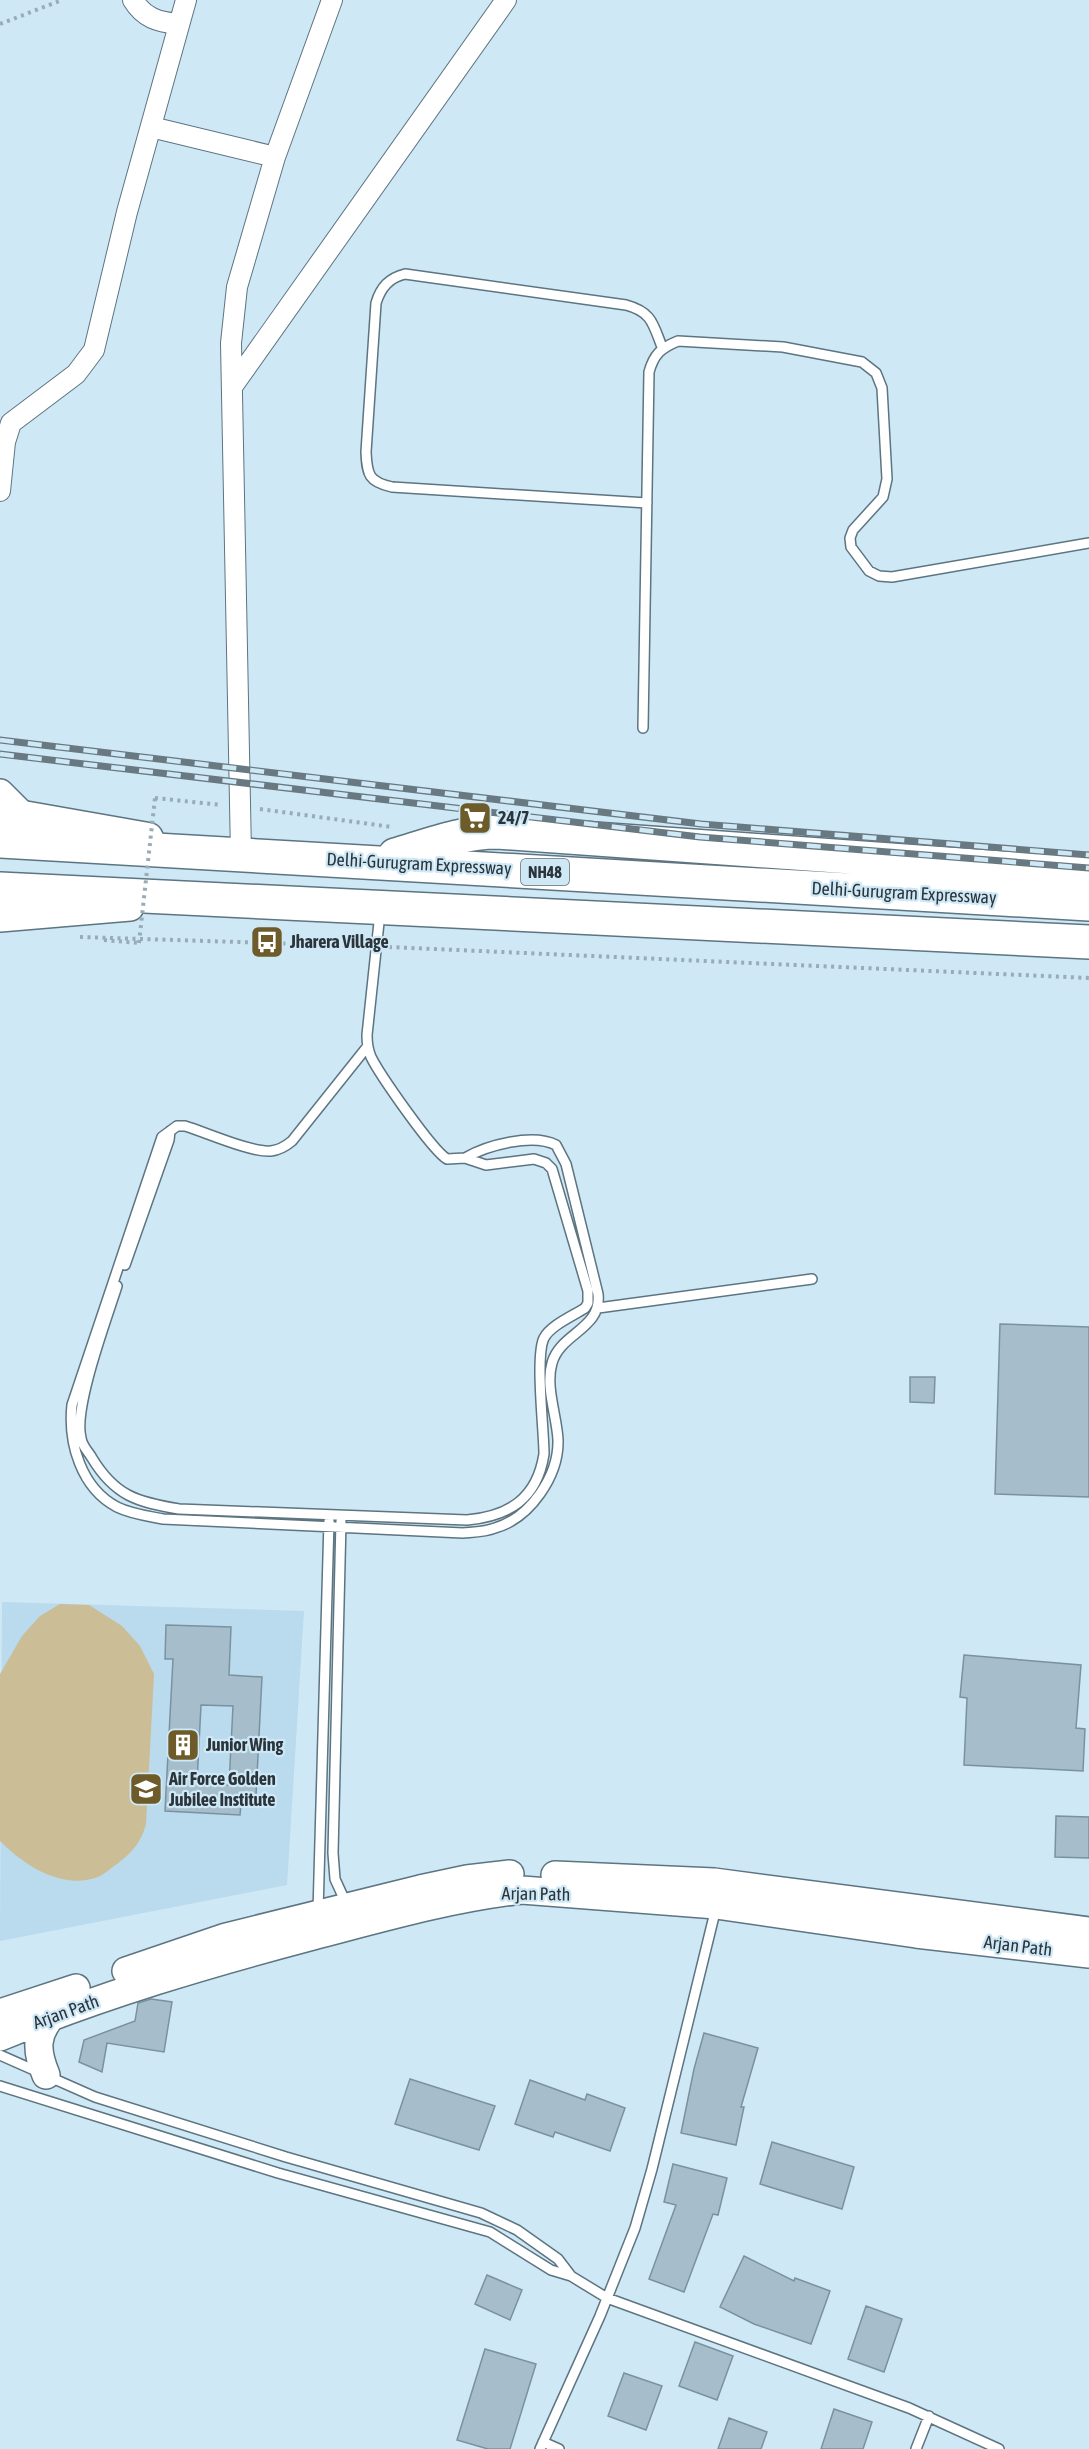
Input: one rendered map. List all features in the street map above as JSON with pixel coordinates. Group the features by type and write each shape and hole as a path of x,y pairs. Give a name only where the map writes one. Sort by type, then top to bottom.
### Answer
{"highway":[{"path":"374,862 458,836 477,832 497,832 1089,874"},
{"name":"Delhi-Gurugram Expressway","path":"0,841 1089,903"},
{"path":"0,889 1089,942"}],"main road":[{"path":"0,793 12,814 241,854"},
{"path":"0,918 230,899"},
{"name":"Arjan Path","path":"0,2013 226,1937 467,1879 508,1874 714,1882 1089,1931"},
{"name":"Arjan Path","path":"0,2037 53,2015 229,1958 411,1910 522,1890 716,1905 916,1934 1089,1954"},
{"path":"46,2075 38,2051 38,2041 44,2025 53,2015"}],"street":[{"path":"133,0 150,19 178,24"},
{"path":"0,491 4,425 16,419 76,374 94,350 127,212 186,0"},
{"path":"241,854 231,344 237,287 275,157 332,0"},
{"path":"232,387 506,0"},
{"path":"151,127 275,157"}],"lane":[{"path":"647,502 392,487 378,484 371,478 367,468 366,452 376,303 383,286 394,277 405,274 626,305 639,309 650,317 662,347"},
{"path":"643,728 649,372 652,358 662,347 678,341 783,347 862,362 876,373 882,388 887,479 883,497 853,530 850,538 851,547 869,571 879,576 903,575 1089,543"},
{"path":"170,1131 169,1140 119,1280 94,1361 81,1416 80,1437 84,1447 106,1479 131,1498 147,1504 179,1509 467,1520 498,1515 527,1494 542,1465 544,1439 542,1346 548,1334 585,1308 588,1303 588,1291 552,1169 546,1162 534,1159 486,1165 465,1158 447,1159 441,1155 375,1064 368,1047 381,906"},
{"path":"368,1047 292,1141 282,1149 257,1150 184,1126 177,1126 161,1140 75,1389 70,1422 78,1460 88,1480 104,1498 136,1514 163,1519 463,1533 494,1529 518,1517 541,1492 557,1453 558,1439 550,1375 552,1363 561,1347 592,1321 598,1308 598,1294 566,1164 556,1145 539,1140 504,1144 482,1149 465,1158"},
{"path":"598,1308 812,1279"},
{"path":"318,1914 329,1515"},
{"path":"342,1515 333,1853 335,1879 348,1907"},
{"path":"559,2449 542,2446 635,2228 716,1905"},
{"path":"0,2055 73,2089 107,2101 286,2157 482,2213 517,2230 558,2259 571,2276"},
{"path":"0,2086 278,2173 468,2224 490,2232 557,2273 571,2276 607,2298 929,2416 999,2449"},
{"path":"916,2449 929,2416"}],"path":[{"path":"0,24 62,0"},
{"path":"204,804 155,798 139,944 73,937 377,947 1089,978"}],"shaded area":[{"name":"Air Force Golden Jubilee Institute","path":"2,1602 304,1611 287,1885 0,1941"},
{"path":"60,1604 89,1605 122,1626 140,1646 154,1674 146,1824 142,1836 123,1860 101,1876 84,1880 58,1878 45,1873 21,1859 0,1841 0,1674 22,1636 40,1616"}],"building":[{"path":"1000,1324 1089,1327 1089,1497 995,1494"},
{"path":"910,1377 935,1377 934,1403 910,1402"},
{"name":"Junior Wing","path":"166,1625 231,1627 229,1675 262,1677 256,1795 242,1794 240,1815 165,1811 173,1659 165,1659","holes":["201,1705 233,1706 229,1785 197,1783"]},
{"path":"964,1655 1081,1665 1076,1728 1085,1729 1083,1771 964,1765 967,1698 960,1697"},
{"path":"1056,1816 1089,1817 1089,1858 1055,1857"},
{"path":"151,1999 172,2002 164,2052 107,2043 102,2072 79,2062 84,2040 135,2021 138,2003"},
{"path":"704,2033 758,2048 741,2107 744,2107 736,2145 681,2133"},
{"path":"410,2079 495,2106 479,2150 395,2124"},
{"path":"530,2080 585,2100 587,2094 625,2108 610,2151 555,2132 553,2137 515,2124"},
{"path":"772,2142 854,2167 842,2209 760,2184"},
{"path":"673,2164 727,2178 718,2215 713,2214 684,2292 649,2279 676,2205 664,2202"},
{"path":"744,2256 794,2281 795,2278 830,2291 811,2344 754,2324 720,2307"},
{"path":"487,2275 522,2290 510,2320 475,2304"},
{"path":"866,2306 902,2319 884,2372 848,2359"},
{"path":"695,2342 733,2356 717,2400 679,2386"},
{"path":"485,2349 536,2364 510,2449 488,2449 457,2440"},
{"path":"624,2373 662,2386 646,2430 608,2416"},
{"path":"834,2409 872,2422 863,2449 821,2449"},
{"path":"729,2418 767,2432 761,2449 718,2449"}],"railway":[{"path":"0,740 701,824 1089,855"},
{"path":"0,754 700,837 1089,868"}],"place":[{"name":"24/7","path":"475,818"},
{"name":"Jharera Village","path":"267,942"},
{"name":"Junior Wing","path":"183,1745"},
{"name":"Air Force Golden Jubilee Institute","path":"146,1789"}]}
